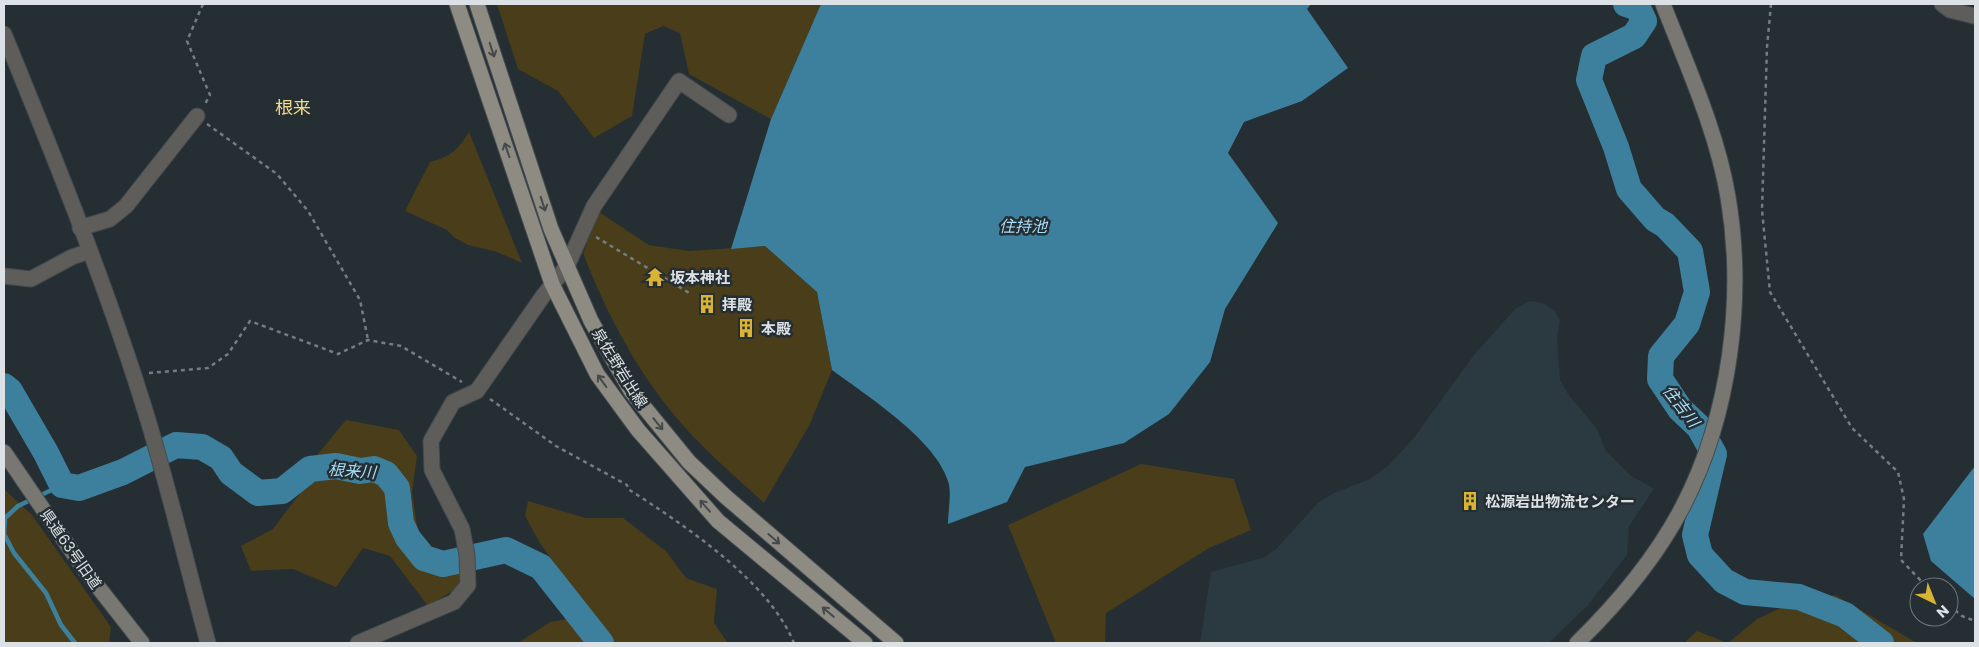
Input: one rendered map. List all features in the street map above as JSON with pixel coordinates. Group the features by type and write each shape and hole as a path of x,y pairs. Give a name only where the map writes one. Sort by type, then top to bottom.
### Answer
{"main road":[{"name":"泉佐野岩出線","path":"457,4 552,284 597,374 638,430 718,520 865,643"},
{"name":"泉佐野岩出線","path":"477,4 552,229 591,321 631,391 689,462 733,504 896,643"}],"street":[{"path":"1577,643 1608,614 1640,573 1683,506 1705,454 1716,417 1729,360 1736,303 1734,247 1729,204 1715,144 1663,4"},
{"path":"1942,4 1950,10 1974,16"},
{"path":"4,34 90,252 133,375 148,420 208,643"},
{"path":"358,643 454,602 468,585 467,555 462,529 432,470 431,441 453,402 477,391 552,284 567,266 594,206 679,81 729,115"},
{"path":"80,228 110,219 126,206 197,116"},
{"path":"4,276 31,280 72,257 90,252"},
{"name":"県道63号旧道","path":"4,452 84,568 142,643"}],"path":[{"path":"203,4 187,41 210,95 197,116 277,174 308,211 360,300 368,340"},
{"path":"1771,4 1767,47 1762,210 1770,292 1852,428 1898,472 1904,498 1901,560 1917,577"},
{"path":"583,229 691,294"},
{"path":"133,375 208,368 228,354 250,322 338,354 368,340 401,346 477,391 556,446 626,485 628,489 681,523 729,561 779,614 794,643"},
{"path":"1959,613 1975,621"}],"shaded area":[{"path":"497,4 821,4 771,119 689,74 680,33 663,26 645,34 632,116 594,138 558,91 518,69"},
{"path":"469,132 522,263 497,252 468,245 455,238 447,230 405,211 430,162 443,158 453,152"},
{"path":"599,212 649,245 689,251 765,246 817,292 832,370 810,424 764,503 689,432 656,392 628,348 615,325 583,253"},
{"path":"1530,301 1543,303 1555,311 1560,321 1557,337 1560,380 1568,394 1597,429 1606,451 1630,475 1654,489 1629,526 1627,555 1589,604 1549,643 1200,643 1211,572 1265,557 1276,549 1319,502 1334,493 1370,479 1389,465 1413,439 1474,355 1516,308"},
{"path":"346,420 399,430 417,456 412,493 419,538 461,573 459,587 428,606 390,556 363,548 336,587 293,569 251,571 241,546 273,529 303,489 313,460"},
{"path":"1141,464 1234,479 1251,530 1209,548 1106,613 1105,643 1056,643 1008,525"},
{"path":"4,489 32,515 111,627 109,643 4,643"},
{"path":"528,501 586,518 623,518 666,551 686,578 717,589 714,623 728,643 518,643 550,622 591,615 540,543 525,516"},
{"path":"1835,595 1917,643 1728,643 1757,619 1785,606"},
{"path":"1697,631 1728,643 1684,643"}],"water":[{"name":"住持池","path":"821,4 1311,4 1307,9 1348,68 1302,101 1244,122 1228,153 1278,223 1225,309 1210,362 1169,414 1124,443 1025,467 1007,502 948,524 949,486 941,465 915,434 881,405 832,370 817,292 765,246 731,249 771,119"},
{"path":"1975,466 1975,599 1959,585 1959,577 1950,577 1931,561 1923,534"}],"waterway":[{"name":"住吉川","path":"1626,4 1638,8 1644,21 1634,36 1594,56 1589,80 1616,147 1629,189 1655,219 1665,225 1690,251 1697,292 1687,324 1661,356 1660,379 1680,409 1699,427 1714,454 1695,535 1700,555 1724,581 1745,592 1799,597 1845,615 1881,643"},
{"name":"根来川","path":"4,386 10,391 62,485 79,488 123,472 176,445 202,447 221,458 231,473 258,493 282,491 310,469 336,466 360,471 374,469 386,474 397,488 401,523 408,538 424,558 443,564 506,550 541,567 601,643"},
{"path":"62,485 18,506 5,518 4,534 14,553 46,593 61,625 75,643"}],"place":[{"name":"坂本神社","path":"655,277"},
{"name":"拝殿","path":"707,304"},
{"name":"本殿","path":"746,328"},
{"name":"松源岩出物流センター","path":"1470,501"}],"district":[{"name":"根来","path":"293,107"}]}
